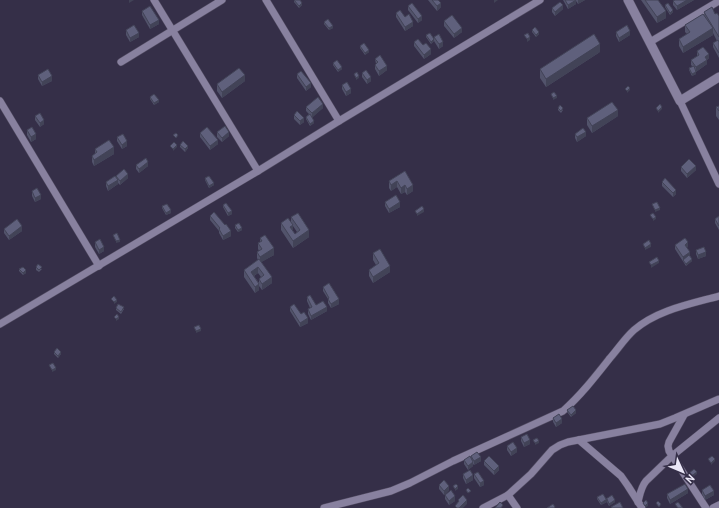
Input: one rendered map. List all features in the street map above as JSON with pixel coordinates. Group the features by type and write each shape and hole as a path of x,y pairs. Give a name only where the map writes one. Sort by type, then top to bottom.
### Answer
{"street":[{"path":"154,0 258,171"},
{"path":"121,62 222,0"},
{"path":"266,0 339,121"},
{"path":"0,324 258,171 540,0"},
{"path":"628,0 680,101 719,184"},
{"path":"650,42 719,1"},
{"path":"680,101 719,77"},
{"path":"0,101 99,266"},
{"path":"324,508 391,491 563,411 586,388 635,330 652,318 676,308 719,296"},
{"path":"483,508 508,495 531,474 552,450 568,442 660,424 719,398"},
{"path":"684,414 668,446 669,451 706,508"},
{"path":"640,505 642,486 646,481 672,456 719,418"},
{"path":"579,440 621,476 640,505"},
{"path":"508,495 517,508"},
{"path":"713,508 719,504"}],"building":[{"path":"294,0 300,0 302,3 299,6"},
{"path":"432,0 438,0 441,3 437,6"},
{"path":"565,0 576,0 568,5"},
{"path":"645,0 658,0 666,11 657,17"},
{"path":"687,0 677,6 673,1"},
{"path":"560,2 563,5 555,12 552,8"},
{"path":"412,3 422,16 418,19 408,6"},
{"path":"668,3 673,10 670,13 665,5"},
{"path":"150,6 159,20 150,25 142,11"},
{"path":"712,7 715,14 717,13 719,16 719,37 704,12"},
{"path":"400,10 405,17 409,14 413,22 405,27 396,13"},
{"path":"703,14 713,28 683,47 679,39 690,32 685,25"},
{"path":"452,15 462,28 454,34 444,21"},
{"path":"328,19 333,26 329,28 324,22"},
{"path":"134,25 139,33 130,38 126,30"},
{"path":"627,25 630,31 619,38 616,32"},
{"path":"535,27 539,32 536,35 532,30"},
{"path":"430,33 434,39 431,42 426,35"},
{"path":"528,33 530,37 527,39 524,35"},
{"path":"439,34 443,42 439,44 434,37"},
{"path":"594,34 600,44 546,79 540,69"},
{"path":"418,39 423,45 426,43 431,49 424,55 414,42"},
{"path":"718,40 719,42 719,53 713,43"},
{"path":"364,43 369,50 365,53 360,46"},
{"path":"703,47 709,54 705,57 707,60 696,67 691,60 699,55 697,51"},
{"path":"380,55 387,66 379,71 375,65 378,62 375,59"},
{"path":"337,60 342,67 338,70 333,63"},
{"path":"694,66 696,72 692,74 689,68"},
{"path":"239,68 245,75 222,92 217,84"},
{"path":"48,69 52,76 42,82 38,75"},
{"path":"366,70 371,77 367,80 362,73"},
{"path":"301,71 311,83 306,87 297,74"},
{"path":"357,72 359,76 356,78 354,74"},
{"path":"347,82 351,89 346,92 342,85"},
{"path":"628,86 630,88 627,91 625,89"},
{"path":"554,92 557,96 553,98 551,94"},
{"path":"154,94 159,100 154,103 150,97"},
{"path":"318,97 323,104 312,113 306,107"},
{"path":"612,102 618,110 592,126 587,118"},
{"path":"660,104 662,107 658,111 656,108"},
{"path":"560,105 563,108 561,111 558,108"},
{"path":"297,111 304,118 300,121 294,115"},
{"path":"40,113 44,120 40,123 35,116"},
{"path":"310,114 314,121 310,124 306,117"},
{"path":"225,126 229,132 222,138 217,132"},
{"path":"32,127 36,134 31,137 27,130"},
{"path":"207,127 218,140 210,146 200,133"},
{"path":"583,128 586,132 577,137 575,134"},
{"path":"176,133 178,135 176,138 173,135"},
{"path":"123,134 127,141 122,145 117,137"},
{"path":"109,140 114,147 94,160 92,156 97,152 95,149"},
{"path":"183,141 188,146 185,149 180,145"},
{"path":"174,142 177,145 173,149 170,146"},
{"path":"146,158 148,162 139,169 136,165"},
{"path":"689,159 696,166 687,174 681,167"},
{"path":"124,169 128,174 120,181 116,176"},
{"path":"405,171 413,185 407,189 405,185 401,188 397,181 391,185 389,181"},
{"path":"115,176 118,180 108,186 106,182"},
{"path":"209,176 214,183 209,186 205,178"},
{"path":"665,178 676,190 673,193 662,182"},
{"path":"37,188 41,195 35,198 32,191"},
{"path":"396,195 400,202 389,209 385,202"},
{"path":"657,202 660,208 655,210 652,204"},
{"path":"226,203 232,211 228,213 223,205"},
{"path":"167,204 171,210 166,213 162,206"},
{"path":"422,206 424,209 417,214 415,211"},
{"path":"214,212 231,231 223,236 219,229 220,228 210,216"},
{"path":"298,213 309,230 293,241 281,223 288,218 293,225 290,227 295,234 300,230 291,217"},
{"path":"653,213 656,217 653,219 650,215"},
{"path":"719,216 719,226 715,219"},
{"path":"17,219 22,226 9,236 4,229"},
{"path":"239,223 242,228 238,230 235,225"},
{"path":"117,233 120,240 116,241 113,235"},
{"path":"265,235 274,248 260,257 257,252 262,249 258,243 262,241 260,238"},
{"path":"685,238 688,242 685,245 690,252 683,257 675,245"},
{"path":"100,239 104,247 99,250 95,242"},
{"path":"649,240 651,244 645,248 643,244"},
{"path":"704,247 706,252 698,255 696,250"},
{"path":"380,249 390,266 373,277 369,270 379,263 373,253"},
{"path":"689,255 692,259 686,264 683,260"},
{"path":"657,257 659,261 651,265 649,262"},
{"path":"259,259 272,277 262,284 259,279 264,275 258,267 251,272 259,284 255,287 244,270"},
{"path":"38,264 42,267 39,270 36,267"},
{"path":"23,267 26,270 23,273 19,269"},
{"path":"329,283 339,299 331,304 323,287"},
{"path":"310,295 316,305 323,301 327,307 311,316 308,309 312,307 307,297"},
{"path":"114,296 117,300 114,302 111,299"},
{"path":"118,304 124,307 121,312 116,308"},
{"path":"294,304 301,314 304,312 308,318 300,323 290,307"},
{"path":"117,314 119,317 116,319 114,317"},
{"path":"199,325 201,329 196,331 194,327"},
{"path":"57,348 61,352 58,356 54,352"},
{"path":"53,363 56,368 52,370 49,365"},
{"path":"573,406 576,410 571,415 567,410"},
{"path":"559,414 562,419 556,423 553,418"},
{"path":"527,434 530,440 524,443 521,437"},
{"path":"537,438 539,441 535,443 533,440"},
{"path":"513,442 517,448 511,452 507,446"},
{"path":"477,452 481,457 474,461 471,456"},
{"path":"470,456 473,462 468,466 464,460"},
{"path":"489,456 499,466 494,471 484,461"},
{"path":"712,456 715,459 711,463 708,459"},
{"path":"694,469 697,472 690,477 688,474"},
{"path":"470,470 473,475 466,480 463,474"},
{"path":"478,472 484,481 480,483 474,474"},
{"path":"444,480 449,486 444,491 439,485"},
{"path":"456,484 458,486 455,489 453,486"},
{"path":"685,484 688,489 670,500 667,494"},
{"path":"710,485 714,491 705,496 702,490"},
{"path":"468,488 471,491 468,493 466,490"},
{"path":"451,490 455,496 449,501 445,495"},
{"path":"603,494 606,499 612,495 615,500 609,504 607,499 601,503 597,497"},
{"path":"463,495 467,500 459,508 457,508 455,506"},
{"path":"646,500 648,503 645,506 643,503"},
{"path":"658,501 661,504 659,507 656,503"},
{"path":"500,502 503,505 501,508 495,508"},
{"path":"620,502 623,508 611,507"},
{"path":"678,502 683,508 678,508 675,504"},
{"path":"553,504 555,507 554,508 547,508"}]}
